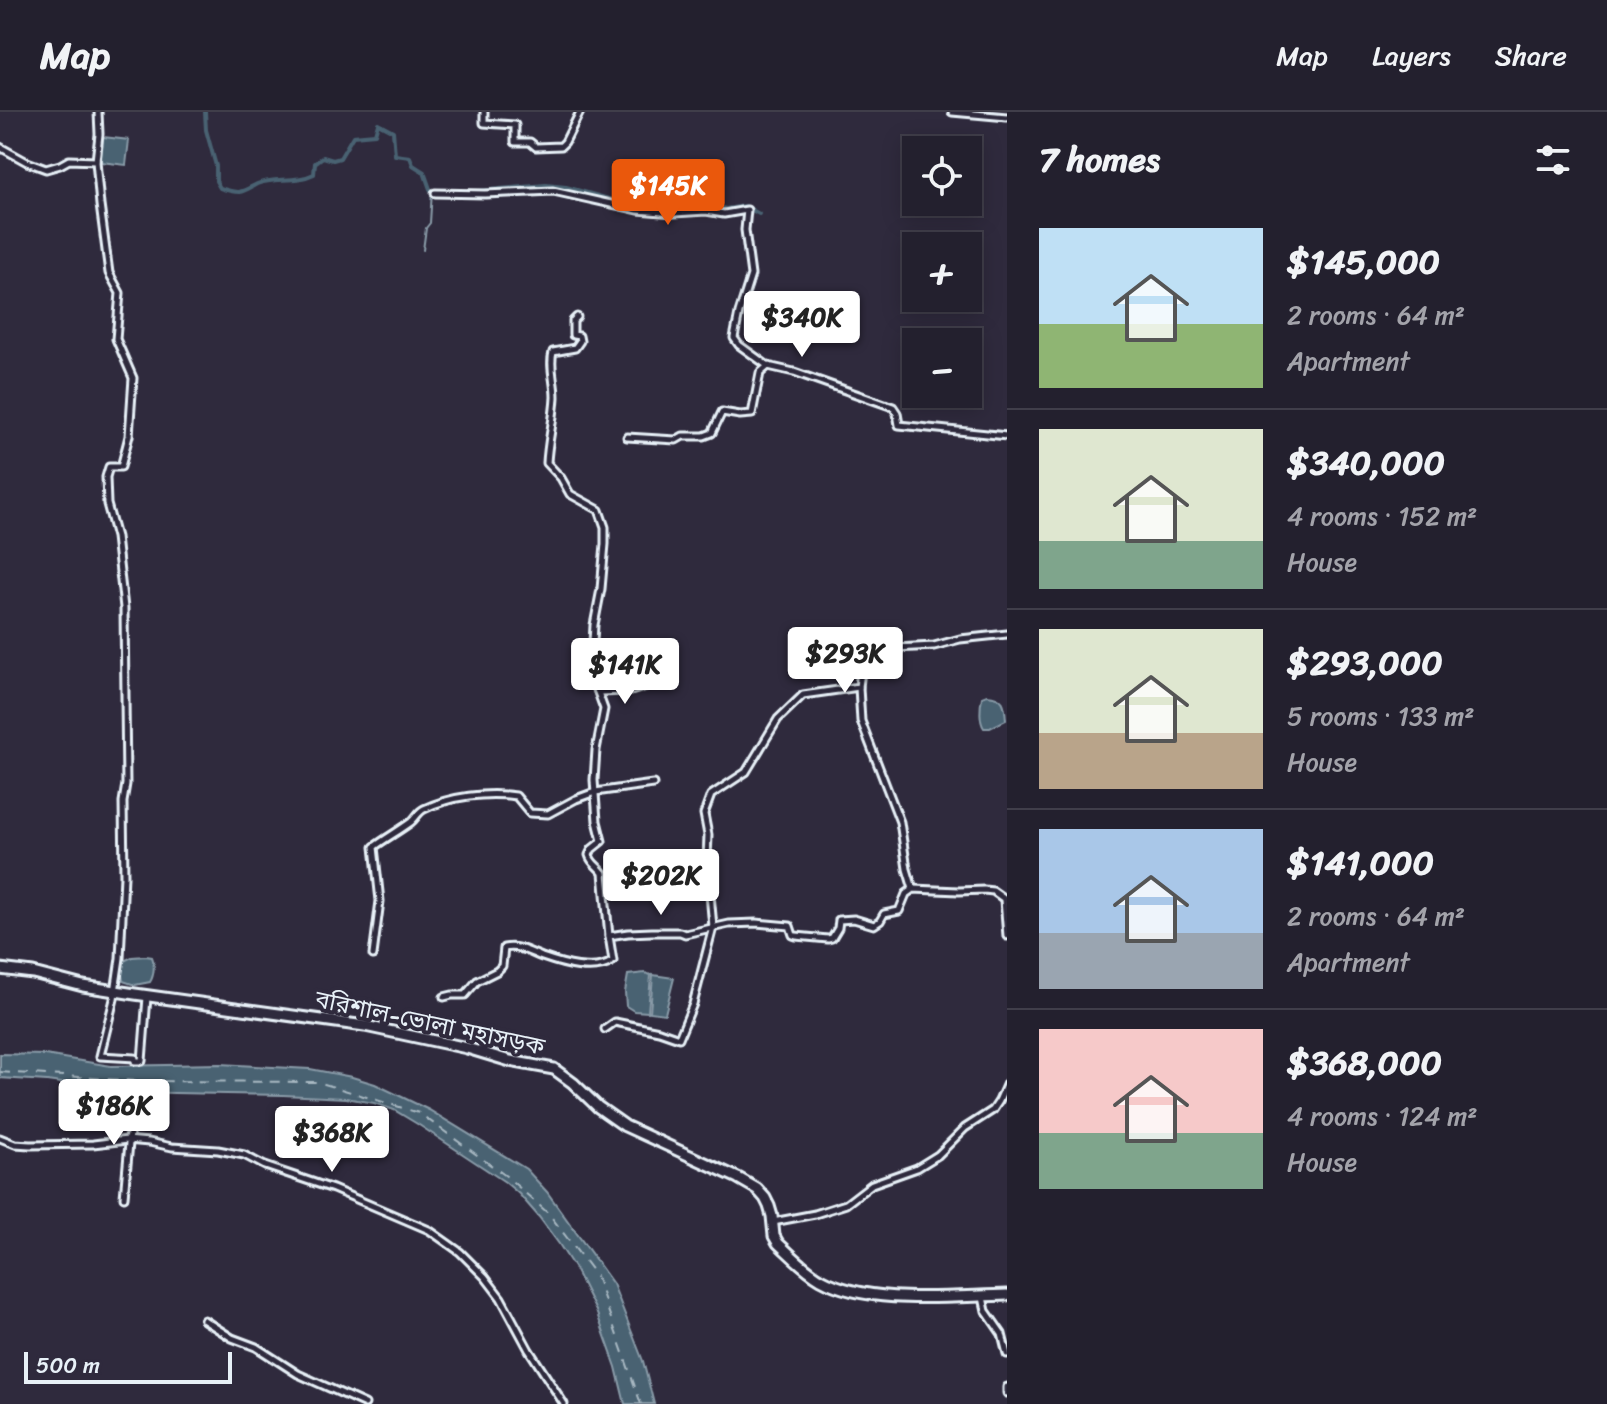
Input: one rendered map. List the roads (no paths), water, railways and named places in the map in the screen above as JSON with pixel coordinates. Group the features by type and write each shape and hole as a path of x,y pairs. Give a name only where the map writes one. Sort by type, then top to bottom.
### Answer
{"highway":[{"name":"বরিশাল-ভোলা মহাসড়ক","path":"0,969 147,996 363,1025 554,1069 625,1126 757,1189 765,1198 778,1243 813,1273 835,1284 879,1297 1007,1295"}],"street":[{"path":"98,112 96,161 100,205 109,273 120,293 116,339 133,378 127,446 121,467 109,467 106,477 107,504 116,537 125,628 126,784 120,958 116,991 100,1056 142,1061 147,996"},
{"path":"484,112 484,123 515,125 515,142 549,147 561,146 565,142 580,112"},
{"path":"952,112 1007,117"},
{"path":"0,147 46,169 69,160 96,161"},
{"path":"435,193 553,191 638,210 724,214 747,210 746,244 751,275 734,338 739,345 768,366 794,372 893,407 899,425 1007,436"},
{"path":"444,997 465,995 477,981 497,971 502,966 504,948 507,947 521,948 581,967 607,965 613,961 603,873 589,855 602,841 595,792 596,750 604,709 592,660 605,527 599,510 570,494 547,463 555,400 551,361 553,352 575,348 579,344 579,336 573,335 572,328 577,317"},
{"path":"627,437 667,441 683,436 704,436 712,433 722,412 752,414 760,373 768,366"},
{"path":"913,889 900,822 861,721 859,687 862,663 877,649 934,646 960,639 1007,634"},
{"path":"598,692 631,691 646,686"},
{"path":"605,1029 615,1022 679,1038 693,1004 713,927 704,814 711,795 746,772 778,719 803,695 859,687"},
{"path":"373,955 380,901 374,847 412,821 420,811 465,797 494,793 516,796 530,813 548,814 595,792 653,784"},
{"path":"609,936 663,932 685,934 748,923 790,926 793,935 828,939 835,933 839,920 854,919 874,925 884,914 899,911 903,898 913,889 993,891 1006,900 1003,907 1007,936"},
{"path":"772,1222 846,1204 872,1184 917,1168 938,1155 965,1128 993,1110 1007,1083"},
{"path":"124,1197 133,1100"},
{"path":"0,1138 21,1144 105,1144 121,1140 244,1155 429,1230 460,1252 485,1277 501,1298 529,1350 564,1404"},
{"path":"983,1296 986,1311 1002,1334 1007,1354"},
{"path":"204,1320 232,1338 256,1347 298,1374 365,1404"}],"water":[{"path":"103,137 129,140 126,165 101,162"},
{"path":"982,697 997,697 1002,702 1006,720 984,728 981,705"},
{"path":"152,957 154,963 150,982 135,985 123,981 121,968 124,961"},
{"path":"628,975 651,975 648,1012 634,1011 626,1006"},
{"path":"653,975 674,978 665,1014 650,1012"},
{"path":"0,1054 45,1055 111,1066 220,1064 310,1069 375,1084 429,1110 526,1169 547,1192 613,1284 643,1361 654,1404 625,1404 616,1367 596,1311 575,1269 519,1194 394,1110 346,1098 123,1092 0,1078"}],"waterway":[{"path":"205,112 216,181 220,188 232,191 314,174 315,163 323,157 333,160 340,158 353,136 375,134 378,123 393,131 395,155 410,157 413,165 424,172 432,191 546,185 678,211"},
{"path":"423,250 426,228 430,223 432,191"},
{"path":"687,210 713,205 726,209 745,206 759,214"}]}
